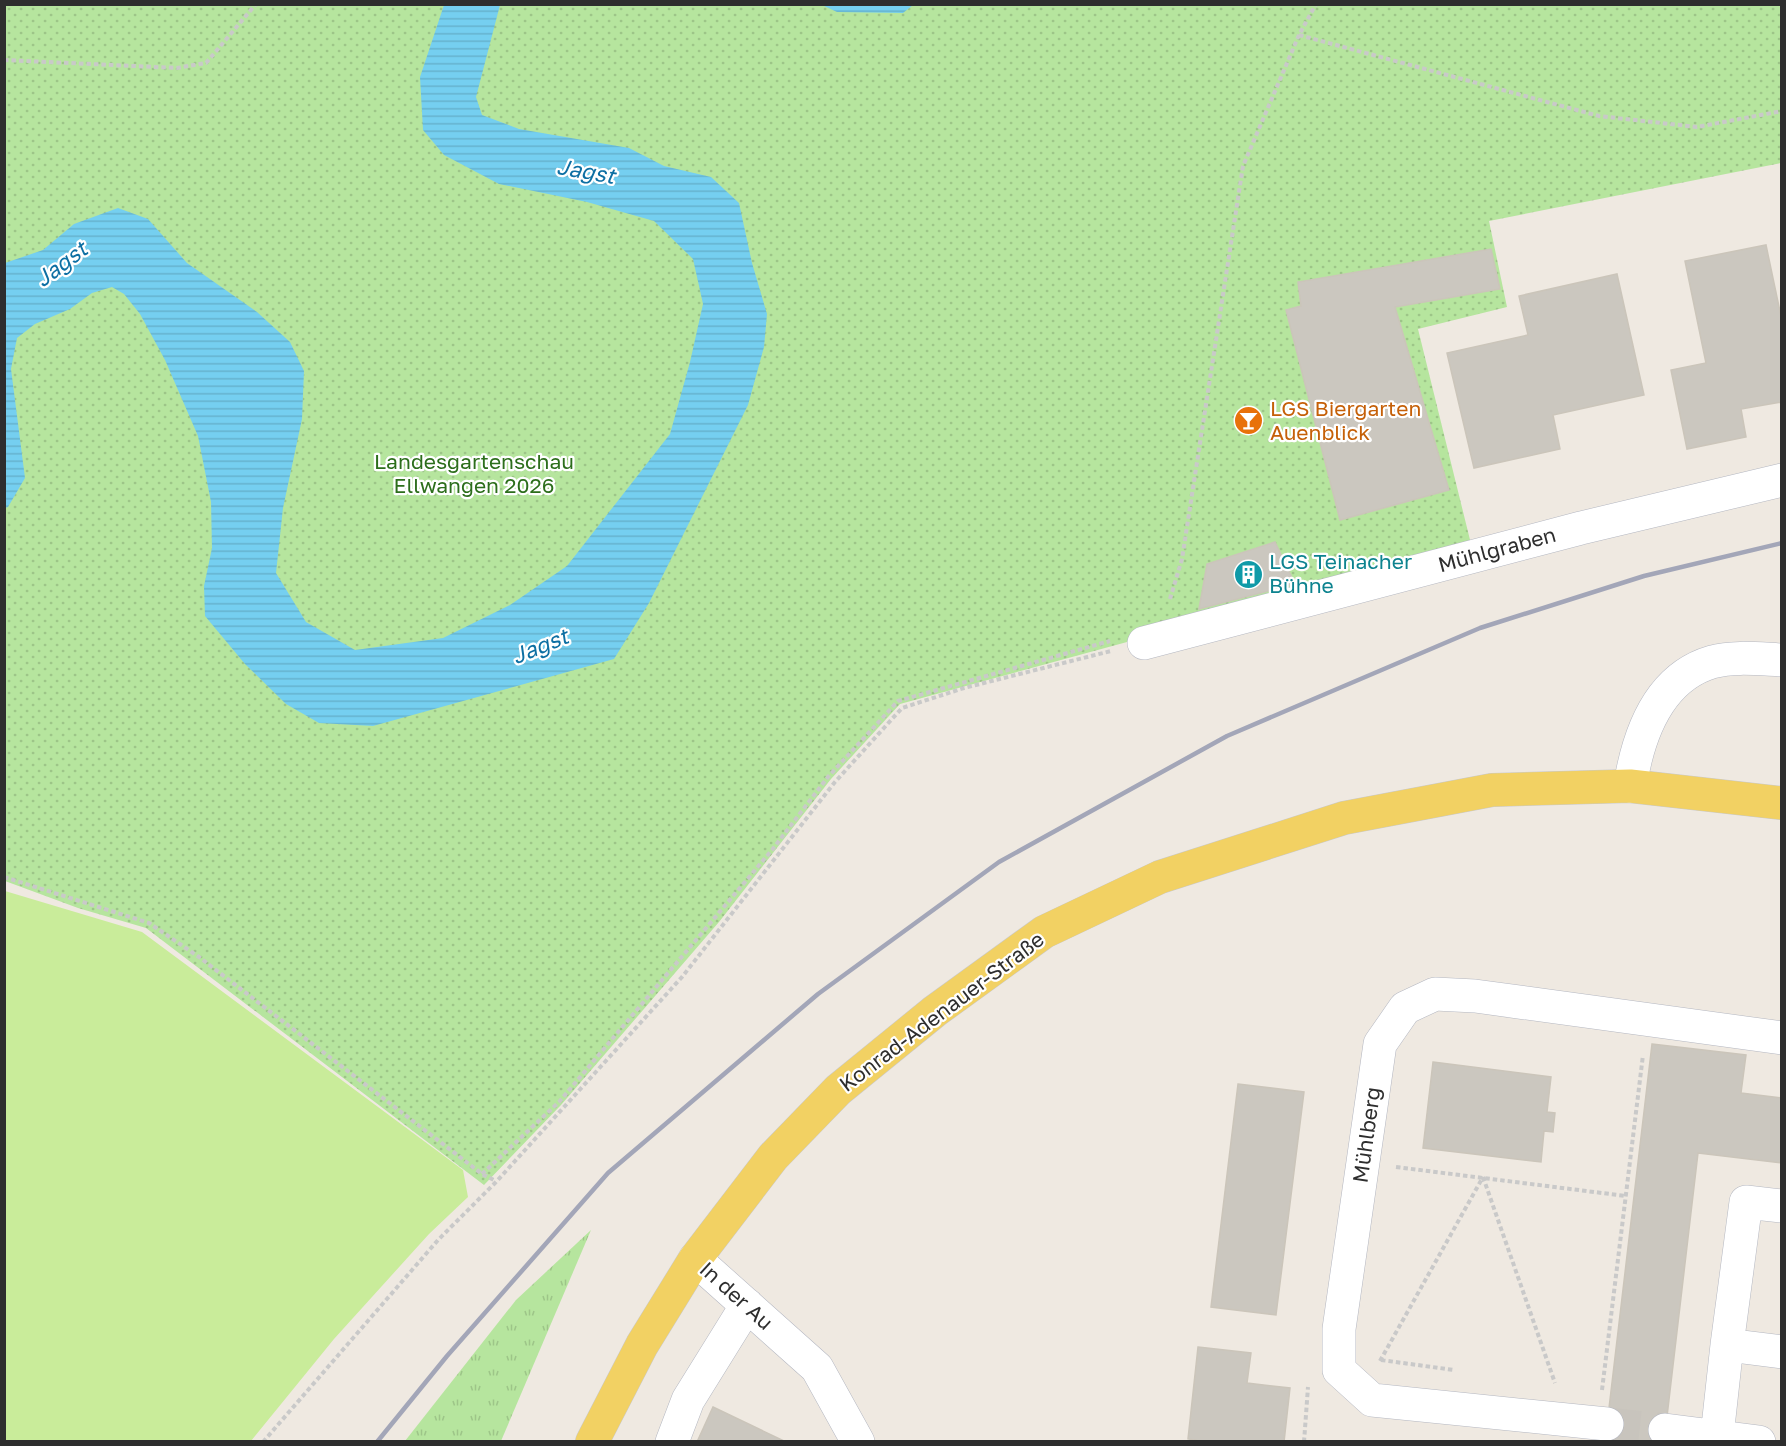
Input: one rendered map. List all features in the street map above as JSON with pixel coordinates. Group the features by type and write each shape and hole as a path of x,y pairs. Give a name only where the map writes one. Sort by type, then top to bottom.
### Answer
{"main road":[{"name":"Konrad-Adenauer-Straße","path":"695,1259 773,1157 838,1090 935,1011 1044,932 1160,877 1344,818 1492,790 1630,786 1782,803"},
{"name":"In der Au","path":"592,1442 642,1345 695,1259"}],"street":[{"name":"Mühlgraben","path":"1148,636 1782,480"},
{"path":"1630,786 1635,754 1643,731 1657,706 1672,687 1689,673 1712,662 1739,659 1782,660"},
{"name":"Mühlberg","path":"1592,1423 1372,1400 1339,1370 1339,1329 1380,1044 1405,1008 1435,994 1475,996 1782,1038"},
{"path":"1717,1436 1746,1202 1782,1206"},
{"name":"In der Au","path":"695,1259 817,1368 858,1442"},
{"path":"672,1442 688,1400 747,1305"},
{"path":"1727,1345 1782,1352"},
{"path":"1665,1430 1759,1442"}],"path":[{"path":"4,60 177,68 206,63 256,4"},
{"path":"263,1442 438,1240 496,1182 682,977 835,782 902,708 1148,636 1168,603 1182,559 1243,166 1299,35 1316,4"},
{"path":"1299,35 1599,116 1697,127 1782,111"},
{"path":"482,1174 559,1102 758,867 828,777 898,701 1148,636"},
{"path":"4,877 148,923 209,964 482,1174 496,1182"},
{"path":"1592,1423 1626,1196 1647,1020"},
{"path":"1362,1162 1626,1196"},
{"path":"1362,1393 1483,1177"},
{"path":"1483,1177 1555,1384 1592,1423"}],"green space":[{"name":"Landesgartenschau Ellwangen 2026","path":"4,5 1781,5 1781,163 1489,221 1507,307 1418,329 1472,548 900,704 831,779 719,922 561,1105 484,1185 146,928 78,908 5,881"},
{"path":"5,891 142,932 463,1170 468,1197 429,1234 334,1339 251,1441 5,1441"},
{"path":"591,1230 501,1441 405,1441 516,1300"}],"water":[{"name":"Jagst","path":"444,5 500,5 476,97 482,115 519,129 629,148 664,166 711,177 739,203 752,263 767,314 764,347 748,405 649,603 614,659 373,726 319,723 286,704 245,664 205,616 204,586 212,548 211,502 198,436 165,360 140,314 124,294 112,287 92,293 70,309 35,324 17,338 11,369 25,478 8,507 5,508 5,263 43,250 74,224 118,208 148,219 187,263 257,312 290,342 304,371 302,419 283,508 276,573 306,622 355,650 443,638 510,605 567,566 670,434 703,304 693,259 654,221 587,202 499,184 444,155 423,130 420,77"},
{"path":"822,5 913,5 903,13 837,12"}],"building":[{"path":"1766,245 1782,321 1782,402 1741,409 1746,437 1687,449 1671,370 1706,363 1685,261"},
{"path":"1491,249 1500,289 1395,307 1449,490 1340,520 1286,310 1301,306 1298,282"},
{"path":"1617,274 1644,395 1553,415 1560,449 1474,468 1447,353 1528,335 1519,296"},
{"name":"LGS Teinacher Bühne","path":"1275,542 1295,584 1199,609 1207,564"},
{"path":"1652,1044 1746,1055 1741,1093 1782,1098 1782,1163 1698,1153 1664,1442 1605,1442"},
{"path":"1433,1062 1551,1077 1547,1112 1555,1113 1553,1132 1544,1131 1541,1162 1423,1148"},
{"path":"1238,1084 1304,1092 1276,1315 1211,1307"},
{"path":"1198,1347 1251,1353 1247,1383 1290,1388 1284,1442 1205,1442 1188,1439"},
{"path":"713,1407 786,1442 697,1442"}],"tunnel":[{"path":"1607,1424 1665,1430"}],"railway":[{"path":"377,1442 447,1356 608,1173 818,994 999,862 1227,736 1480,628 1644,576 1782,543"}],"place":[{"name":"LGS Biergarten Auenblick","path":"1249,421"},
{"name":"LGS Teinacher Bühne","path":"1248,574"}]}
